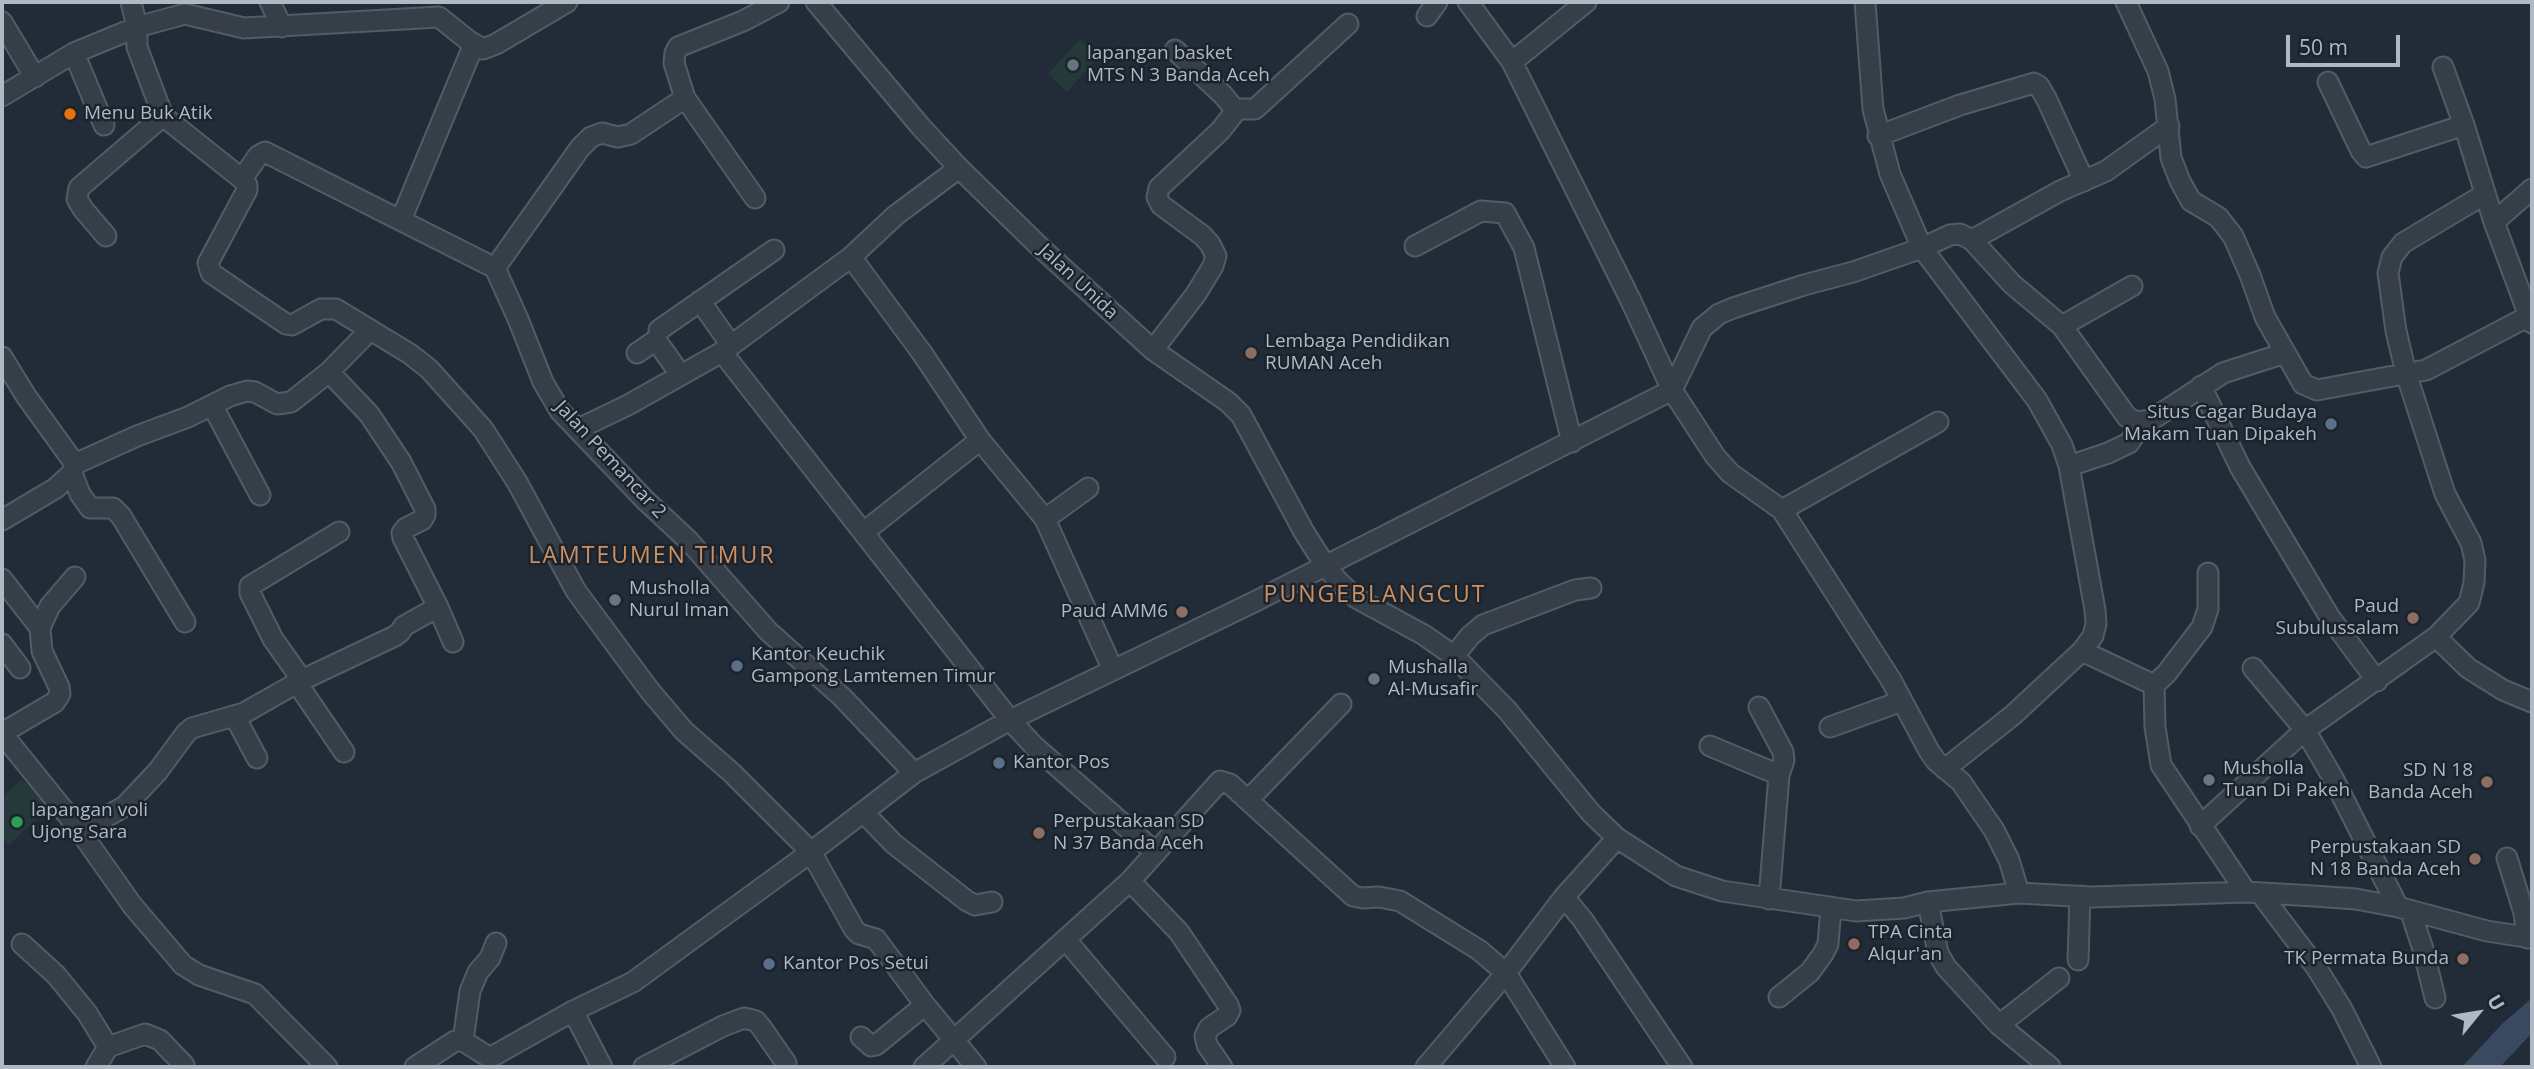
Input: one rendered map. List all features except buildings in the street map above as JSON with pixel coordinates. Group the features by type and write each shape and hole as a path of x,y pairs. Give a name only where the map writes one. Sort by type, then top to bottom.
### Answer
{"street":[{"path":"131,2 137,27 137,47 163,116 242,179 247,190 208,263 211,273 286,324 292,324 321,309 336,309 410,354 429,369 483,429 517,482 576,591 650,691 684,731 732,773 811,852 854,929 859,934 876,939 976,1067"},
{"path":"270,2 282,27"},
{"path":"2,96 74,53 137,27 185,14 244,28 282,27 440,10 474,44 483,49 496,44 537,9 567,2"},
{"path":"755,198 685,98 674,63 675,53 678,47 743,21 779,2"},
{"name":"Jalan Unida","path":"816,2 959,168 1100,304 1153,350 1228,401 1241,415 1283,495 1325,565 1356,598 1424,635 1454,656 1507,710 1591,813 1617,838 1676,876 1705,887 1769,900 1878,911 1928,902 2019,893 2080,896 2253,892 2356,899 2404,908 2487,931 2530,938"},
{"path":"1468,2 1512,62 1631,301 1672,390 1715,456 1730,473 1782,510 1902,701 1929,751 1961,782 1994,830 2009,860 2019,893"},
{"path":"1512,62 1586,2"},
{"path":"1865,2 1873,109 1890,174 1922,248 2038,400 2057,435 2069,466 2096,624 2093,636 2082,651 2013,715 1945,769"},
{"path":"2126,2 2158,71 2169,126 2171,158 2185,192 2191,201 2218,218 2233,236 2265,317 2299,380 2313,389 2426,370 2531,318 2494,222 2443,67"},
{"path":"2,22 35,77"},
{"path":"1175,50 1234,109 1255,109 1348,24"},
{"path":"401,220 474,44"},
{"path":"74,53 104,125"},
{"path":"2328,82 2366,157 2464,125"},
{"path":"1878,136 1960,105 2034,83 2039,86 2047,100 2084,181"},
{"path":"242,179 258,156 265,152 495,268 580,148 591,137 602,133 618,137 631,134 685,98"},
{"path":"1153,350 1196,294 1216,256 1203,236 1161,205 1157,197 1159,188 1220,131 1234,115 1234,109"},
{"path":"106,236 77,199 79,188 163,116"},
{"path":"1972,240 2060,191 2117,164 2169,126"},
{"path":"578,429 628,405 726,349 851,257 896,215 959,168"},
{"path":"2494,222 2532,189"},
{"path":"2200,826 2305,730 2436,637 2469,603 2473,592 2475,560 2471,543 2441,483 2406,373 2396,331 2388,273 2392,257 2403,243 2485,194"},
{"path":"1415,246 1481,211 1505,213 1524,248 1572,442"},
{"path":"415,1067 450,1043 493,1056 642,976 864,813 914,773 1010,720 1254,602 1672,390 1702,328 1719,314 1763,297 1853,272 1956,234 1972,240 2012,284 2062,326 2127,417 2137,422 2151,420 2223,373 2285,353"},
{"path":"659,330 774,250"},
{"path":"851,257 922,353 980,440 1045,519 1113,670"},
{"name":"Jalan Pemancar 2","path":"495,268 543,382 561,411 645,500 689,541 768,631 842,697 914,773"},
{"path":"2062,326 2132,286"},
{"path":"700,301 726,349 1010,720 1034,746 1155,852"},
{"path":"2,520 56,488 74,469 230,396 255,391 277,404 291,402 329,372 370,330"},
{"path":"637,353 656,340 680,374"},
{"path":"2,357 74,469 80,494 90,508 113,508 121,516 185,622"},
{"path":"329,372 369,414 401,462 425,509 422,520 402,533 453,642"},
{"path":"2201,386 2240,467 2329,616 2377,681"},
{"path":"212,405 260,495"},
{"path":"1782,510 1938,422"},
{"path":"2069,466 2129,443 2143,422"},
{"path":"864,532 980,440"},
{"path":"1045,519 1088,488"},
{"path":"339,532 250,586 250,593 273,639 344,752"},
{"path":"2208,573 2208,609 2202,626 2166,674 2154,685 2155,727 2161,765 2200,826 2316,967 2342,1009 2371,1067"},
{"path":"75,577 50,606 40,628 42,651 60,694 55,702 2,735 75,824 132,905 183,965 199,975 255,994 327,1067"},
{"path":"2,579 40,628"},
{"path":"1454,656 1483,625 1575,590 1591,588"},
{"path":"75,824 87,825 99,821 125,806 158,771 192,728 235,717 300,681 384,641 438,607"},
{"path":"2436,637 2468,668 2502,690 2532,702"},
{"path":"2,644 20,668"},
{"path":"2082,651 2154,685"},
{"path":"2253,668 2305,730 2333,778 2404,908 2423,949 2435,998"},
{"path":"1830,727 1902,701"},
{"path":"1248,800 1340,704"},
{"path":"1759,707 1783,752 1784,760 1779,775 1769,900"},
{"path":"235,717 257,758"},
{"path":"1710,746 1779,775"},
{"path":"924,1067 1130,881 1220,781 1230,784 1353,896 1400,901 1479,950 1506,973 1566,1067"},
{"path":"864,813 894,844 967,901 975,905 992,902"},
{"path":"1426,1067 1506,973 1564,897 1617,838"},
{"path":"2507,858 2530,938"},
{"path":"1130,881 1179,932 1230,1010 1227,1016 1209,1028 1205,1036 1207,1045 1222,1067"},
{"path":"2078,960 2080,896"},
{"path":"1564,897 1583,920 1682,1067"},
{"path":"1928,902 1938,953 1946,967 1999,1024 2050,1067"},
{"path":"1779,997 1810,972 1823,954 1828,944 1831,907"},
{"path":"1066,940 1165,1056"},
{"path":"476,1053 474,979 491,958 496,943"},
{"path":"22,944 56,975 87,1013 108,1047"},
{"path":"1999,1024 2059,978"},
{"path":"861,1037 871,1046 876,1045 925,1005"},
{"path":"573,1011 602,1067"},
{"path":"644,1067 744,1018 750,1018 761,1027 786,1063"},
{"path":"96,1067 108,1047 136,1035 153,1036 160,1040 184,1065"}],"green space":[{"name":"lapangan basket MTS N 3 Banda Aceh","path":"1080,39 1099,56 1067,92 1048,74"},
{"name":"lapangan voli Ujong Sara","path":"22,779 49,807 9,845 2,838 2,797"}],"water":[{"path":"2532,998 2532,1033 2500,1067 2462,1067 2502,1024"}],"place":[{"name":"lapangan basket MTS N 3 Banda Aceh","path":"1073,65"},
{"name":"Menu Buk Atik","path":"70,114"},
{"name":"Lembaga Pendidikan RUMAN Aceh","path":"1251,353"},
{"name":"Situs Cagar Budaya Makam Tuan Dipakeh","path":"2331,424"},
{"name":"Musholla Nurul Iman","path":"615,600"},
{"name":"Paud AMM6","path":"1182,612"},
{"name":"Paud Subulussalam","path":"2413,618"},
{"name":"Kantor Keuchik Gampong Lamtemen Timur","path":"737,666"},
{"name":"Mushalla Al-Musafir","path":"1374,679"},
{"name":"Kantor Pos","path":"999,763"},
{"name":"Musholla Tuan Di Pakeh","path":"2209,780"},
{"name":"SD N 18 Banda Aceh","path":"2487,782"},
{"name":"lapangan voli Ujong Sara","path":"17,822"},
{"name":"Perpustakaan SD N 37 Banda Aceh","path":"1039,833"},
{"name":"Perpustakaan SD N 18 Banda Aceh","path":"2475,859"},
{"name":"TPA Cinta Alqur'an","path":"1854,944"},
{"name":"TK Permata Bunda","path":"2463,959"},
{"name":"Kantor Pos Setui","path":"769,964"}],"district":[{"name":"LAMTEUMEN TIMUR","path":"652,556"},
{"name":"PUNGEBLANGCUT","path":"1375,595"}]}
